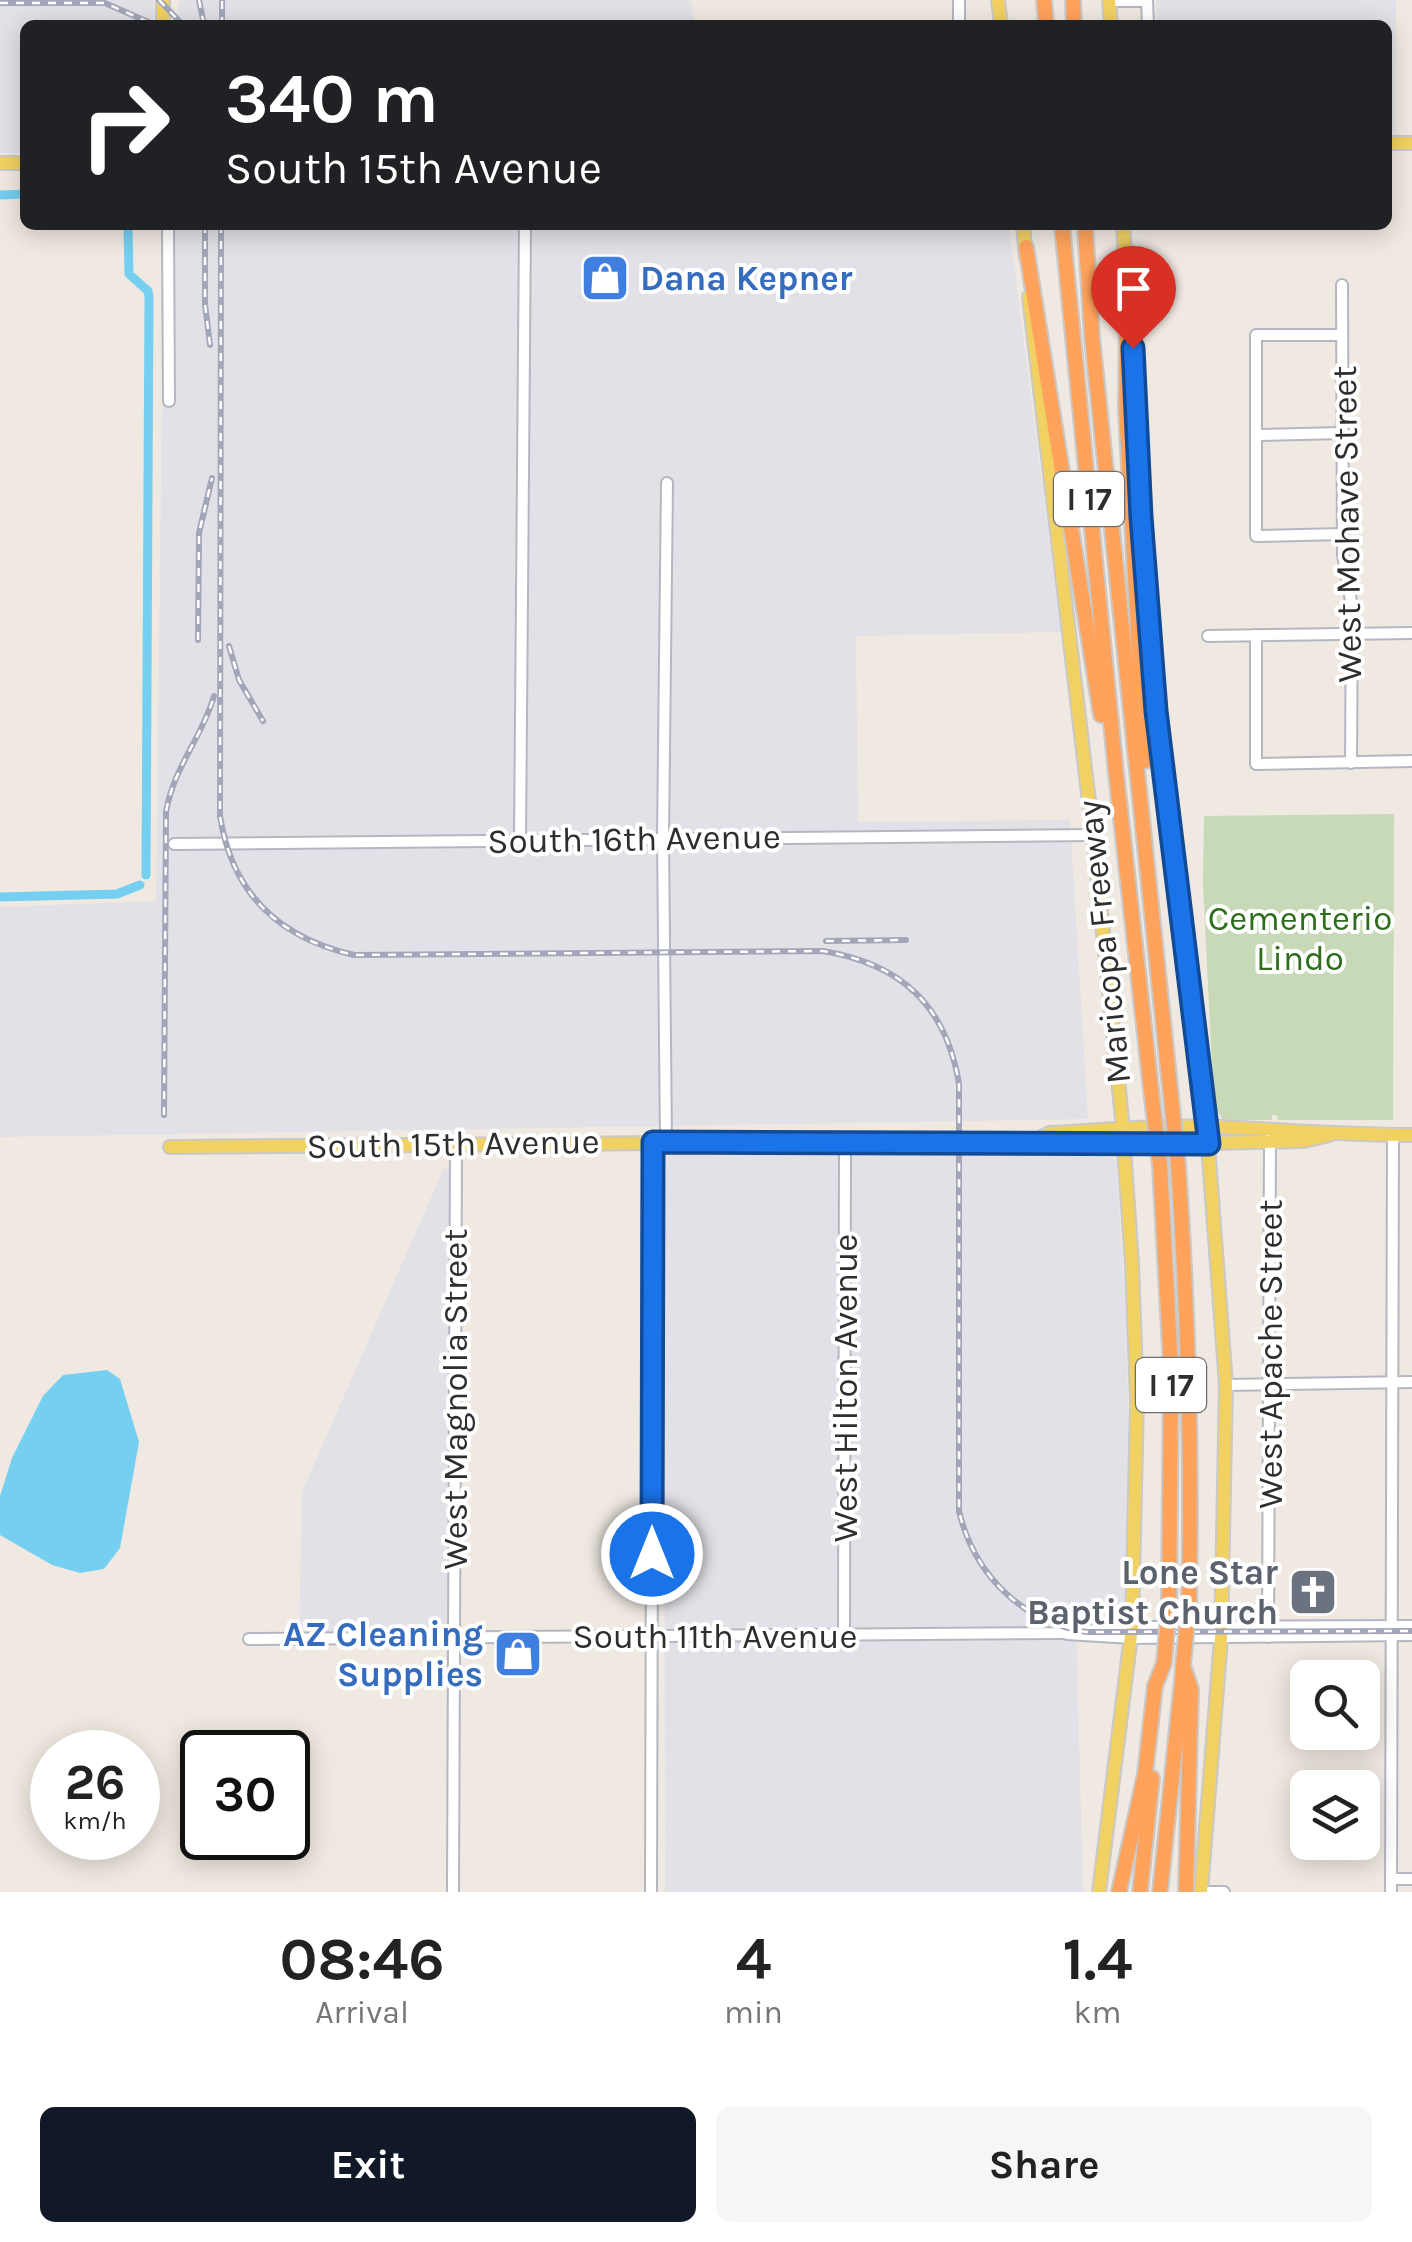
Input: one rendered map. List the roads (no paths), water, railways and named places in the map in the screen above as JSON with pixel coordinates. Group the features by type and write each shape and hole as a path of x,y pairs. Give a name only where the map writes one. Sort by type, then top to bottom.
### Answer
{"highway":[{"name":"Maricopa Freeway","path":"1062,230 1116,774 1160,1165 1171,1368 1169,1606 1140,1892"},
{"name":"Maricopa Freeway","path":"1085,230 1092,337 1178,1166 1188,1314 1190,1602 1160,1892"},
{"path":"1026,247 1104,732 1116,774"},
{"path":"1127,315 1126,410 1146,774 1140,796"},
{"path":"1119,1892 1145,1774 1155,1686 1164,1663"},
{"path":"1183,1666 1192,1689 1186,1892"}],"main road":[{"path":"1024,230 1030,321 1123,1130 1137,1400 1132,1632 1099,1892"},
{"path":"1124,230 1156,711 1209,1144 1226,1385 1221,1632 1201,1892"},
{"name":"South 15th Avenue","path":"1036,1140 1050,1133 1207,1128 1270,1136"},
{"name":"South 15th Avenue","path":"170,1147 1036,1140 1049,1145 1123,1145 1209,1144 1270,1136 1412,1134"}],"street":[{"path":"1109,1 1147,0"},
{"path":"168,230 169,401"},
{"path":"520,840 525,230"},
{"name":"West Mohave Street","path":"1342,285 1343,534 1352,634 1351,762"},
{"path":"1342,334 1256,335 1256,536 1343,534"},
{"path":"1256,435 1342,433"},
{"path":"651,1892 667,484"},
{"path":"1208,636 1412,633"},
{"path":"1256,635 1256,764 1412,762"},
{"name":"South 16th Avenue","path":"174,844 1092,835"},
{"path":"1392,1135 1391,1886 1412,1879"},
{"name":"West Apache Street","path":"1268,1632 1270,1136"},
{"name":"West Hilton Avenue","path":"844,1635 845,1142"},
{"name":"West Magnolia Street","path":"454,1892 456,1145"},
{"path":"1226,1385 1412,1382"},
{"name":"South 11th Avenue","path":"249,1640 1392,1631 1412,1626"},
{"name":"South 11th Avenue","path":"1392,1631 1412,1636"},
{"path":"1201,1892 1224,1892"}],"water":[{"path":"107,1370 120,1379 139,1442 120,1548 104,1569 80,1573 52,1565 0,1535 0,1496 12,1458 43,1396 63,1375"}],"waterway":[{"path":"0,195 20,194"},
{"path":"128,230 129,274 148,291 149,297 146,875"},
{"path":"0,897 117,894 140,885"}],"railway":[{"path":"159,0 178,20"},
{"path":"199,0 203,20"},
{"path":"222,0 222,20"},
{"path":"0,3 105,3 144,20"},
{"path":"205,230 205,304 210,345"},
{"path":"221,230 220,816 235,868 263,908 303,937 354,955 823,951 851,957 897,978 931,1011 953,1056 959,1084 959,1511 966,1534 989,1574 1021,1606 1041,1618 1087,1632 1412,1631"},
{"path":"198,640 199,533 212,478"},
{"path":"229,646 239,680 263,721"},
{"path":"164,1115 166,812 175,780 214,696"},
{"path":"826,941 906,940"}],"place":[{"name":"Dana Kepner","path":"605,278"},
{"name":"Lone Star Baptist Church","path":"1313,1592"},
{"name":"AZ Cleaning Supplies","path":"518,1654"}],"park label":[{"name":"Cementerio Lindo","path":"1300,938"}]}
